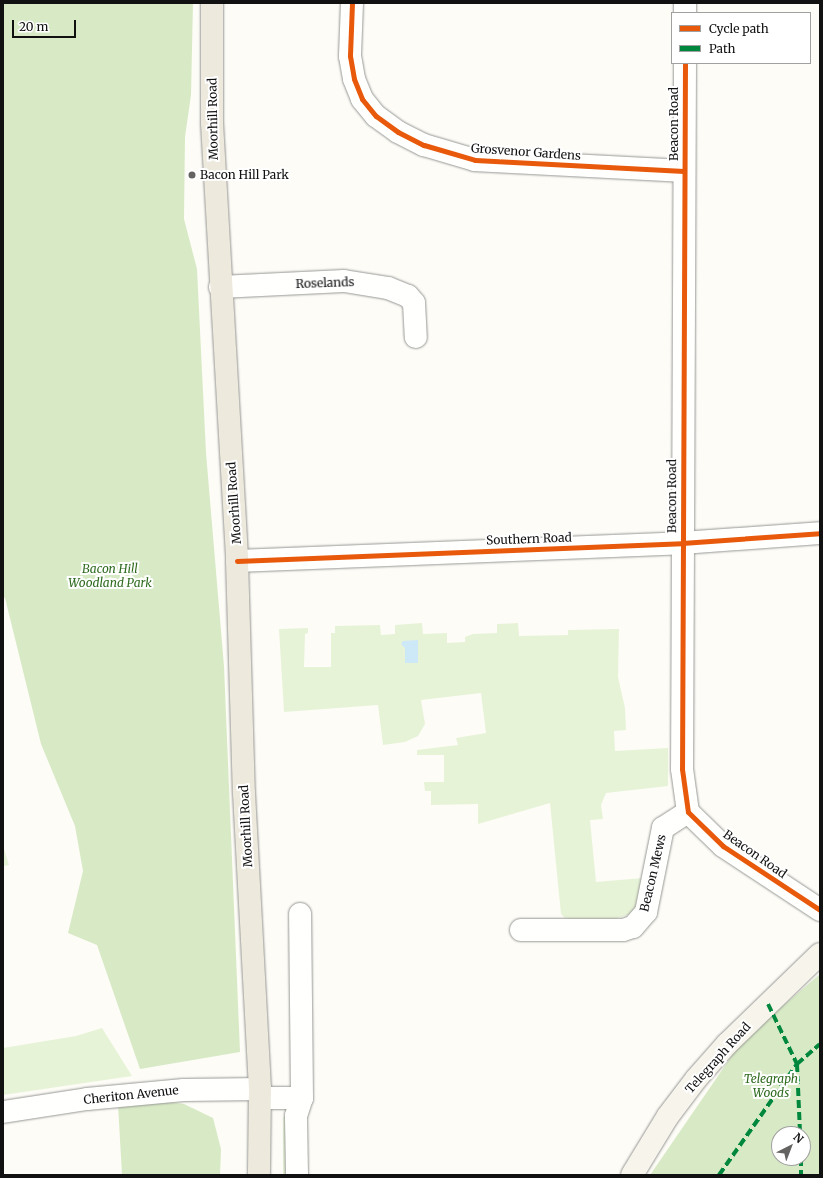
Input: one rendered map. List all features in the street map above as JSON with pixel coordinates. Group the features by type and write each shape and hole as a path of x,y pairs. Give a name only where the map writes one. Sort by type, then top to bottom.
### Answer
{"main road":[{"name":"Moorhill Road","path":"212,3 212,123 220,287 238,561 244,786 260,1093 259,1175"}],"street":[{"name":"Grosvenor Gardens","path":"352,3 350,56 354,78 362,98 376,116 398,132 424,145 475,160 684,171"},
{"name":"Beacon Road","path":"684,64 682,769 688,812 723,846 820,910"},
{"name":"Roselands","path":"220,287 344,281 388,288 408,296 414,303 416,336"},
{"name":"Southern Road","path":"238,561 682,544 820,533"},
{"name":"Beacon Mews","path":"521,930 623,930 633,927 646,912 664,828 688,812"},
{"path":"297,1175 296,1116 302,1098 300,914"},
{"name":"Telegraph Road","path":"632,1175 668,1116 696,1080 727,1044 820,954"},
{"name":"Cheriton Avenue","path":"3,1112 88,1100 184,1090 260,1093"},
{"path":"260,1093 302,1098"}],"green space":[{"name":"Bacon Hill Woodland Park","path":"3,3 193,3 191,95 185,137 184,219 197,269 206,453 224,666 240,1052 140,1069 97,945 68,933 83,871 75,826 41,744 5,598 3,597"},
{"path":"422,623 423,634 447,633 447,643 465,642 465,637 473,634 497,633 497,624 518,623 519,636 568,635 568,630 619,629 618,677 625,708 626,730 614,731 615,751 668,748 668,786 606,793 601,805 603,819 590,820 596,882 643,878 639,905 630,914 602,923 565,918 561,914 550,803 478,824 478,804 431,805 431,791 425,791 424,782 444,782 444,755 417,755 417,750 458,745 456,738 486,733 481,693 421,700 425,724 418,736 405,742 383,745 378,705 284,712 279,629 308,628 308,633 305,634 304,667 331,667 331,633 335,633 335,626 380,625 381,635 395,634 395,625"},
{"path":"3,846 9,865 3,866"},
{"name":"Telegraph Woods","path":"820,974 820,1175 650,1175 742,1041"},
{"path":"102,1028 132,1076 3,1095 3,1048 76,1036"},
{"path":"156,1100 184,1104 213,1118 221,1149 220,1175 122,1175 118,1104"},
{"path":"283,1117 286,1117 289,1175 283,1175"}],"water":[{"path":"418,640 418,663 405,663 405,648 401,644 403,641"}],"marked path":[{"path":"768,1004 797,1064 800,1126"},
{"path":"719,1175 797,1064 820,1044"},
{"path":"801,1166 801,1175"}],"cycle path":[{"path":"352,3 350,56 354,79 362,99 376,116 398,132 424,145 475,160 684,171"},
{"path":"685,64 682,769 688,812 723,846 820,910"},
{"path":"237,561 682,543 820,533"}],"place":[{"name":"Bacon Hill Park","path":"192,175"}]}
